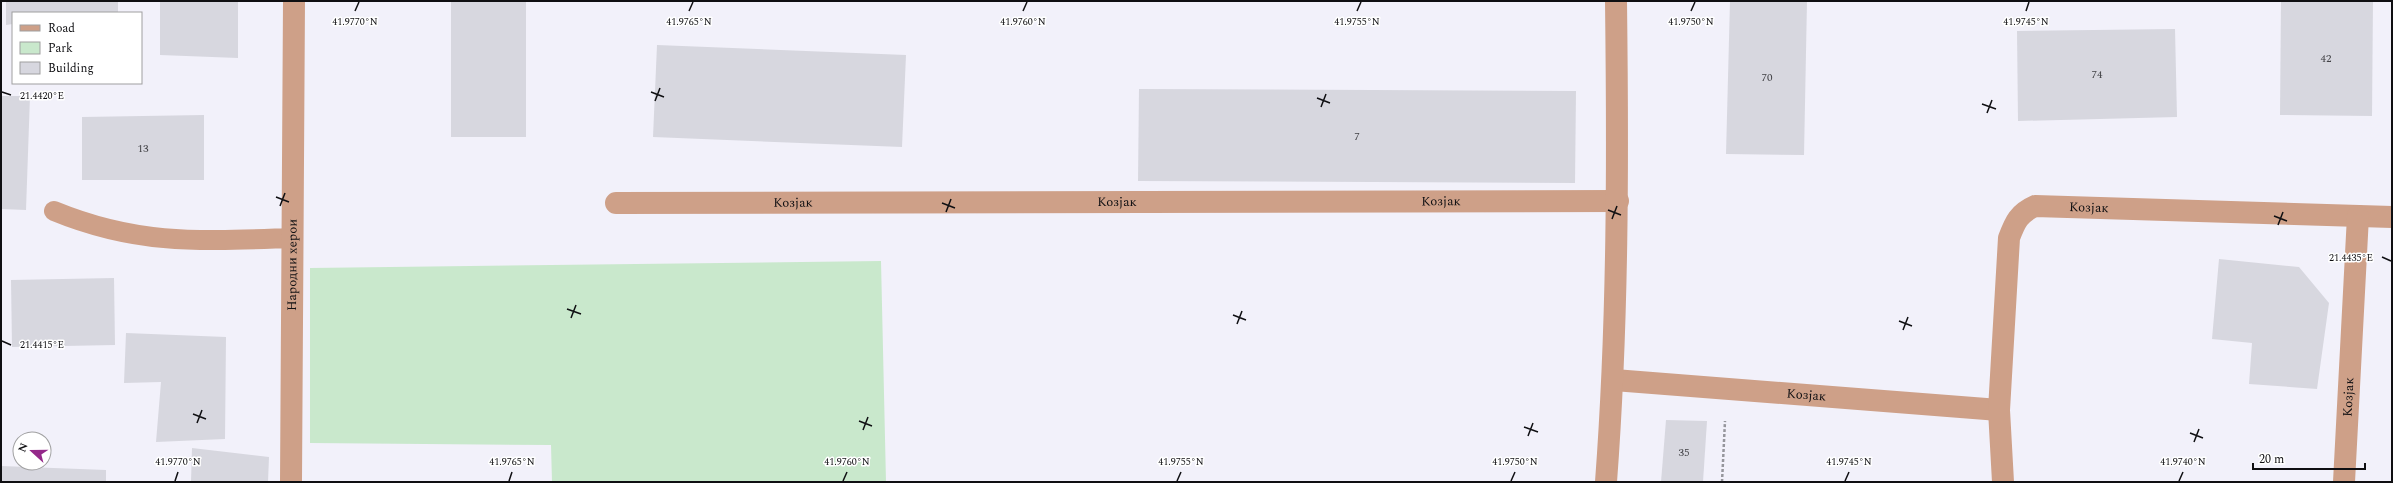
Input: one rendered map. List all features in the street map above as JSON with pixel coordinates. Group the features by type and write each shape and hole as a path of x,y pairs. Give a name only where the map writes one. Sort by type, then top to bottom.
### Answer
{"street":[{"name":"Народни херои","path":"291,482 294,1"},
{"path":"1606,482 1614,380 1618,201 1616,1"},
{"name":"Козјак","path":"616,203 1618,201"},
{"name":"Козјак","path":"2003,482 1999,410 2009,238 2016,219 2024,211 2035,206 2392,217"},
{"name":"Козјак","path":"2344,482 2358,216"},
{"name":"Козјак","path":"1614,380 1999,410"}],"lane":[{"path":"54,211 98,227 143,237 188,241 293,238"}],"path":[{"path":"1722,482 1727,388"}],"green space":[{"path":"881,261 886,482 552,482 551,445 310,443 310,268"}],"building":[{"path":"6,1 118,1 118,12 12,12 12,24 6,25"},
{"path":"160,1 238,1 238,58 160,55"},
{"path":"451,1 526,1 526,137 451,137"},
{"path":"1730,1 1807,1 1804,155 1726,154"},
{"path":"2281,1 2373,1 2372,116 2280,115"},
{"path":"2175,29 2177,117 2018,121 2017,31"},
{"path":"657,45 906,55 902,147 653,137"},
{"path":"1139,89 1576,91 1575,183 1138,181"},
{"path":"1,96 30,96 26,210 1,209"},
{"path":"204,115 204,180 82,180 82,117"},
{"path":"2219,259 2299,267 2329,303 2317,389 2249,384 2252,343 2212,339"},
{"path":"114,278 115,345 12,347 11,280"},
{"path":"126,333 226,337 225,439 156,442 161,382 124,383"},
{"path":"1666,420 1707,421 1703,482 1661,482"},
{"path":"192,448 269,457 268,482 191,482"},
{"path":"1,466 12,466 12,471 52,471 52,468 106,470 106,482 1,482"}]}
